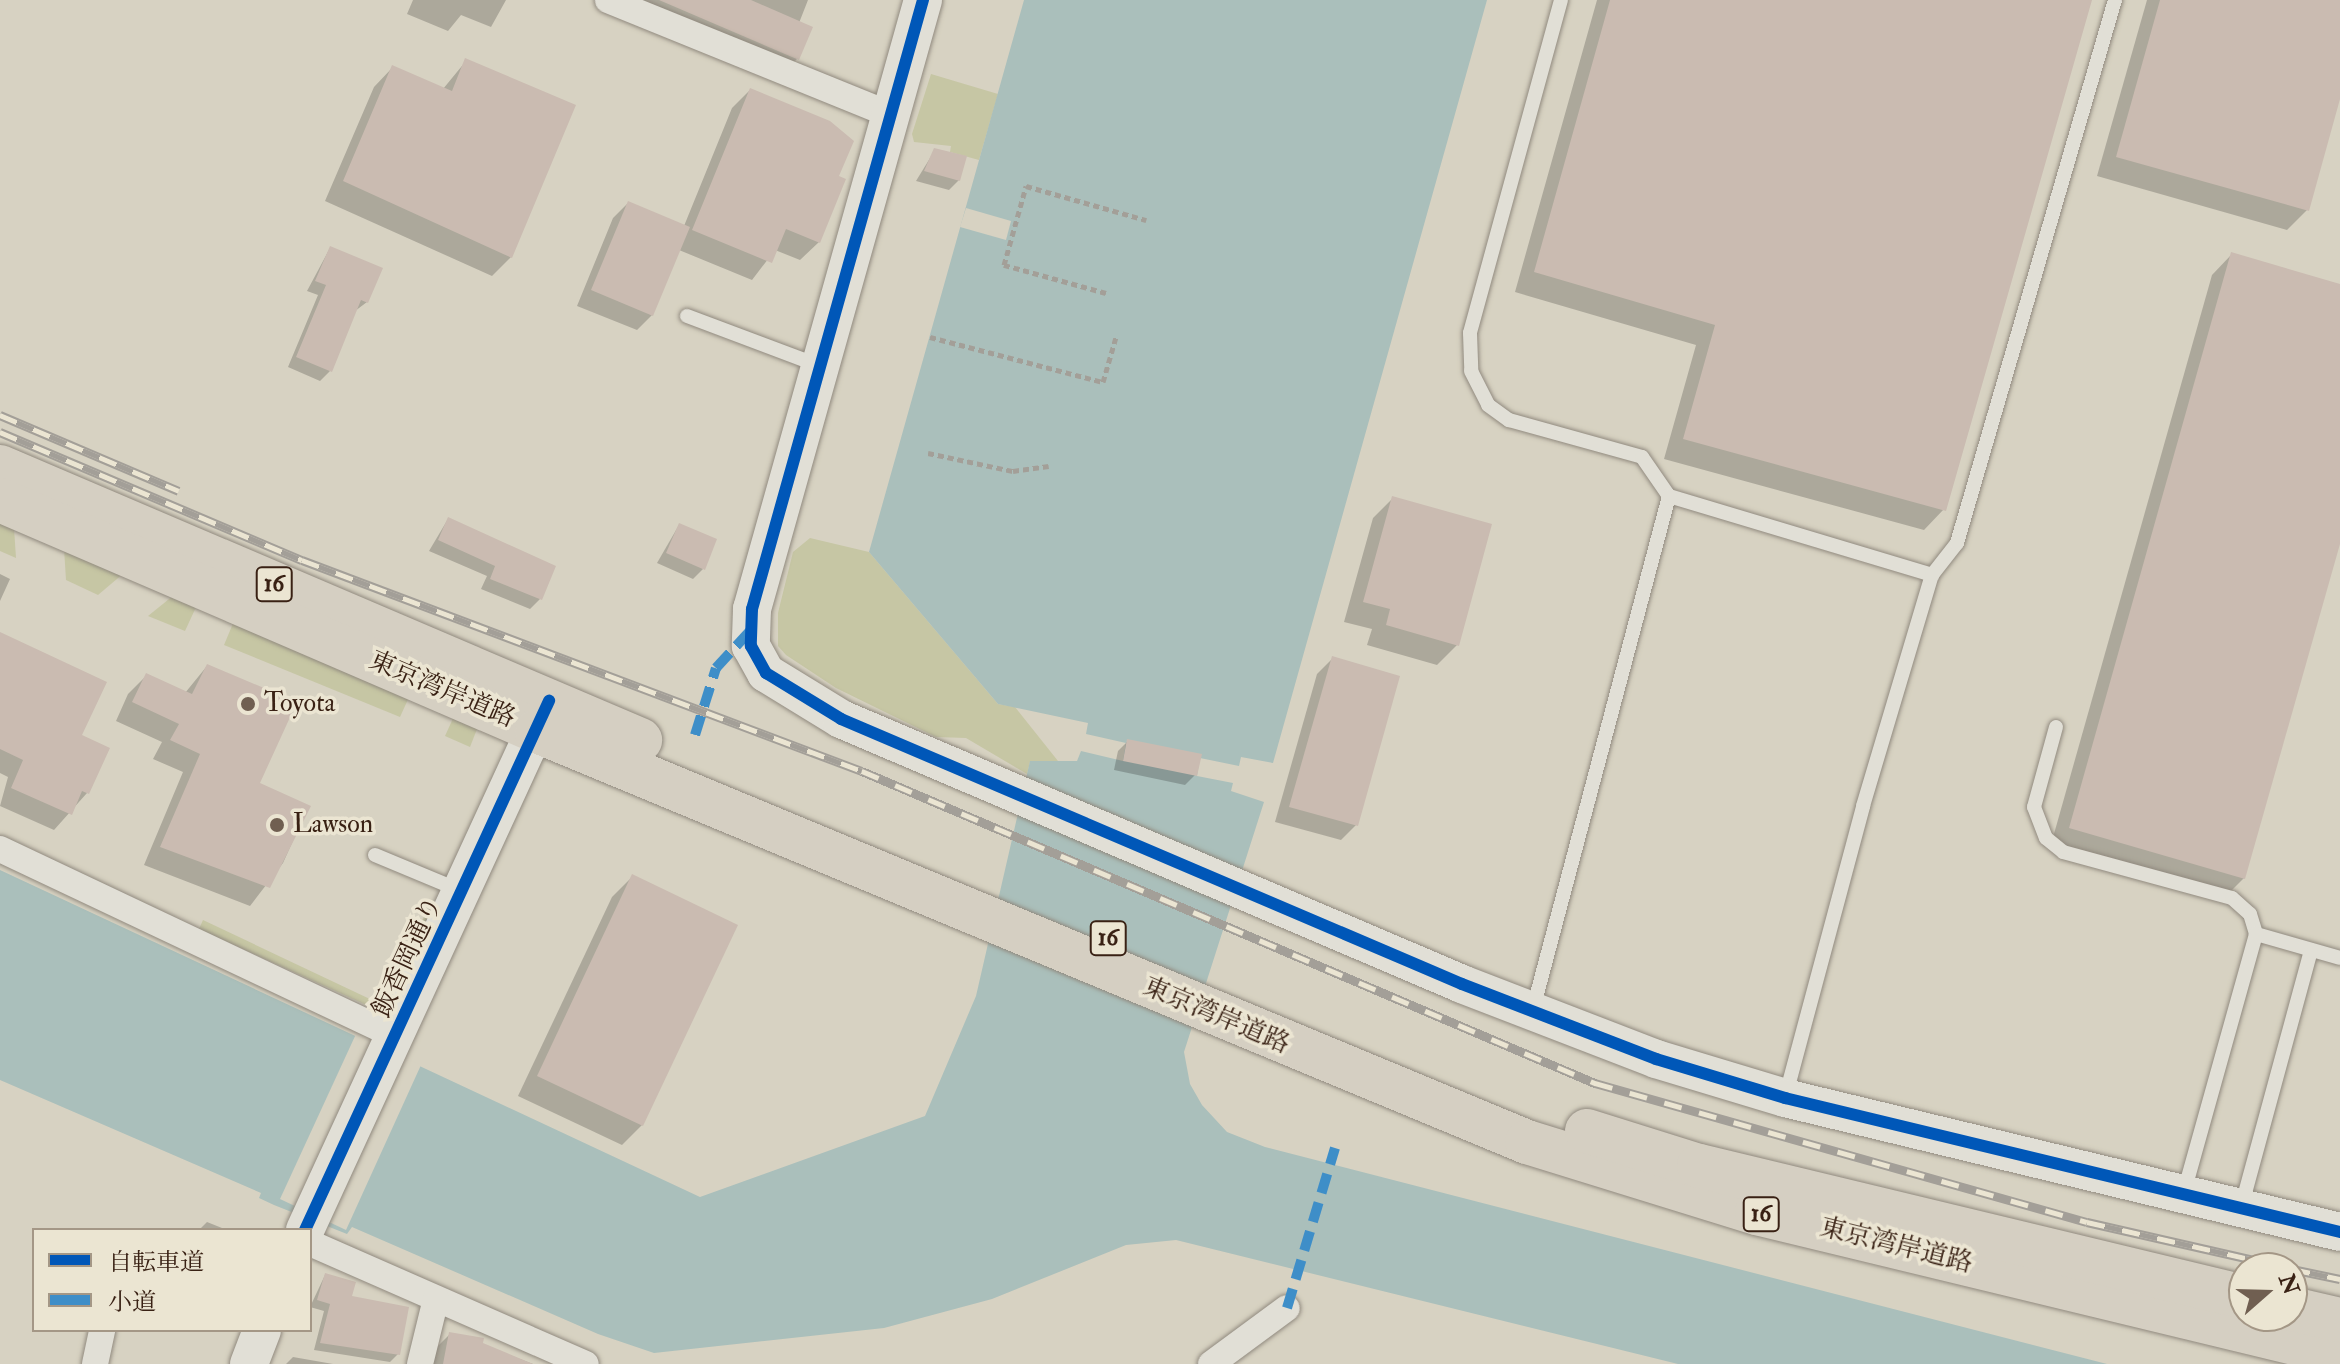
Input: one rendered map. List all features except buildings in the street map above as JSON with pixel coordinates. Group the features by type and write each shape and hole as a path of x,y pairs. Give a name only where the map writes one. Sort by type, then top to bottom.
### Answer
{"highway":[{"name":"東京湾岸道路","path":"0,467 543,716"},
{"name":"東京湾岸道路","path":"0,500 543,716 1206,995 1527,1142 1643,1181 2340,1354"},
{"name":"東京湾岸道路","path":"1206,995 1572,1126 1699,1166 2228,1293"},
{"path":"2308,1313 2340,1320"}],"street":[{"path":"608,0 891,115"},
{"path":"923,0 752,609 751,646 757,660 777,683 828,712 1532,1013 1720,1081 2340,1232"},
{"name":"飯香岡通り","path":"309,1228 543,716"},
{"path":"0,849 392,1043"},
{"path":"312,1231 436,1299 586,1364"},
{"path":"420,1364 436,1299"},
{"path":"1211,1364 1287,1308"},
{"path":"95,1364 102,1332"},
{"path":"249,1364 261,1332"}],"lane":[{"path":"1561,0 1470,333 1471,371 1488,405 1500,415 1642,457 1669,496 1932,575"},
{"path":"1785,1098 1932,575 1957,543 2115,0"},
{"path":"687,316 820,366"},
{"path":"1532,1013 1669,496"},
{"path":"2056,727 2034,807 2046,838 2063,852 2232,898 2250,914 2256,934 2183,1194"},
{"path":"375,855 462,892"},
{"path":"2256,934 2340,958"},
{"path":"2241,1209 2311,950"}],"path":[{"path":"1106,293 1004,265 1026,186 1146,220"},
{"path":"930,337 1103,382 1116,337"},
{"path":"928,453 1013,471 1049,466"}],"green space":[{"path":"931,74 998,94 979,160 950,152 951,146 914,142 912,134"},
{"path":"0,522 14,528 16,558 0,551"},
{"path":"810,538 869,552 998,704 1015,707 1058,761 1030,762 1027,774 966,738 936,737 836,688 786,655 778,646 778,613 793,552"},
{"path":"64,548 124,573 98,595 66,580"},
{"path":"174,595 197,605 185,631 148,616"},
{"path":"234,621 410,695 400,717 224,645"},
{"path":"455,714 479,724 470,747 445,736"},
{"path":"424,917 429,919 395,991 391,988"},
{"path":"203,920 372,1000 374,996 380,999 375,1009 199,929"}],"shaded area":[{"path":"1024,0 1487,0 1273,763 1241,757 1239,766 1200,758 1197,776 1233,783 1231,791 1264,802 1184,1052 1190,1084 1202,1105 1227,1132 1265,1147 2107,1364 1678,1364 1176,1240 1126,1245 992,1299 884,1328 654,1353 598,1334 352,1227 347,1234 274,1205 259,1198 261,1193 0,1080 0,870 700,1197 925,1116 976,996 1030,761 1077,761 1081,751 1123,761 1126,743 1086,734 1088,723 998,704 869,552"}],"pier":[{"path":"966,208 1011,221 1006,240 960,227"},
{"path":"356,1034 421,1065 346,1230 280,1199"}],"railway":[{"path":"0,415 179,491"},
{"path":"0,432 302,560 862,771 1595,1083 2087,1222 2228,1254"},
{"path":"2308,1272 2340,1279"}],"marked path":[{"path":"695,735 716,668 750,631"},
{"path":"1287,1308 1335,1148"}],"cycle path":[{"path":"923,0 752,609 751,646 766,673 841,719 1462,984 1656,1059 1785,1098 2340,1232"},
{"path":"306,1228 549,701"}],"place":[{"name":"Toyota","path":"248,704"},
{"name":"Lawson","path":"277,825"}]}
